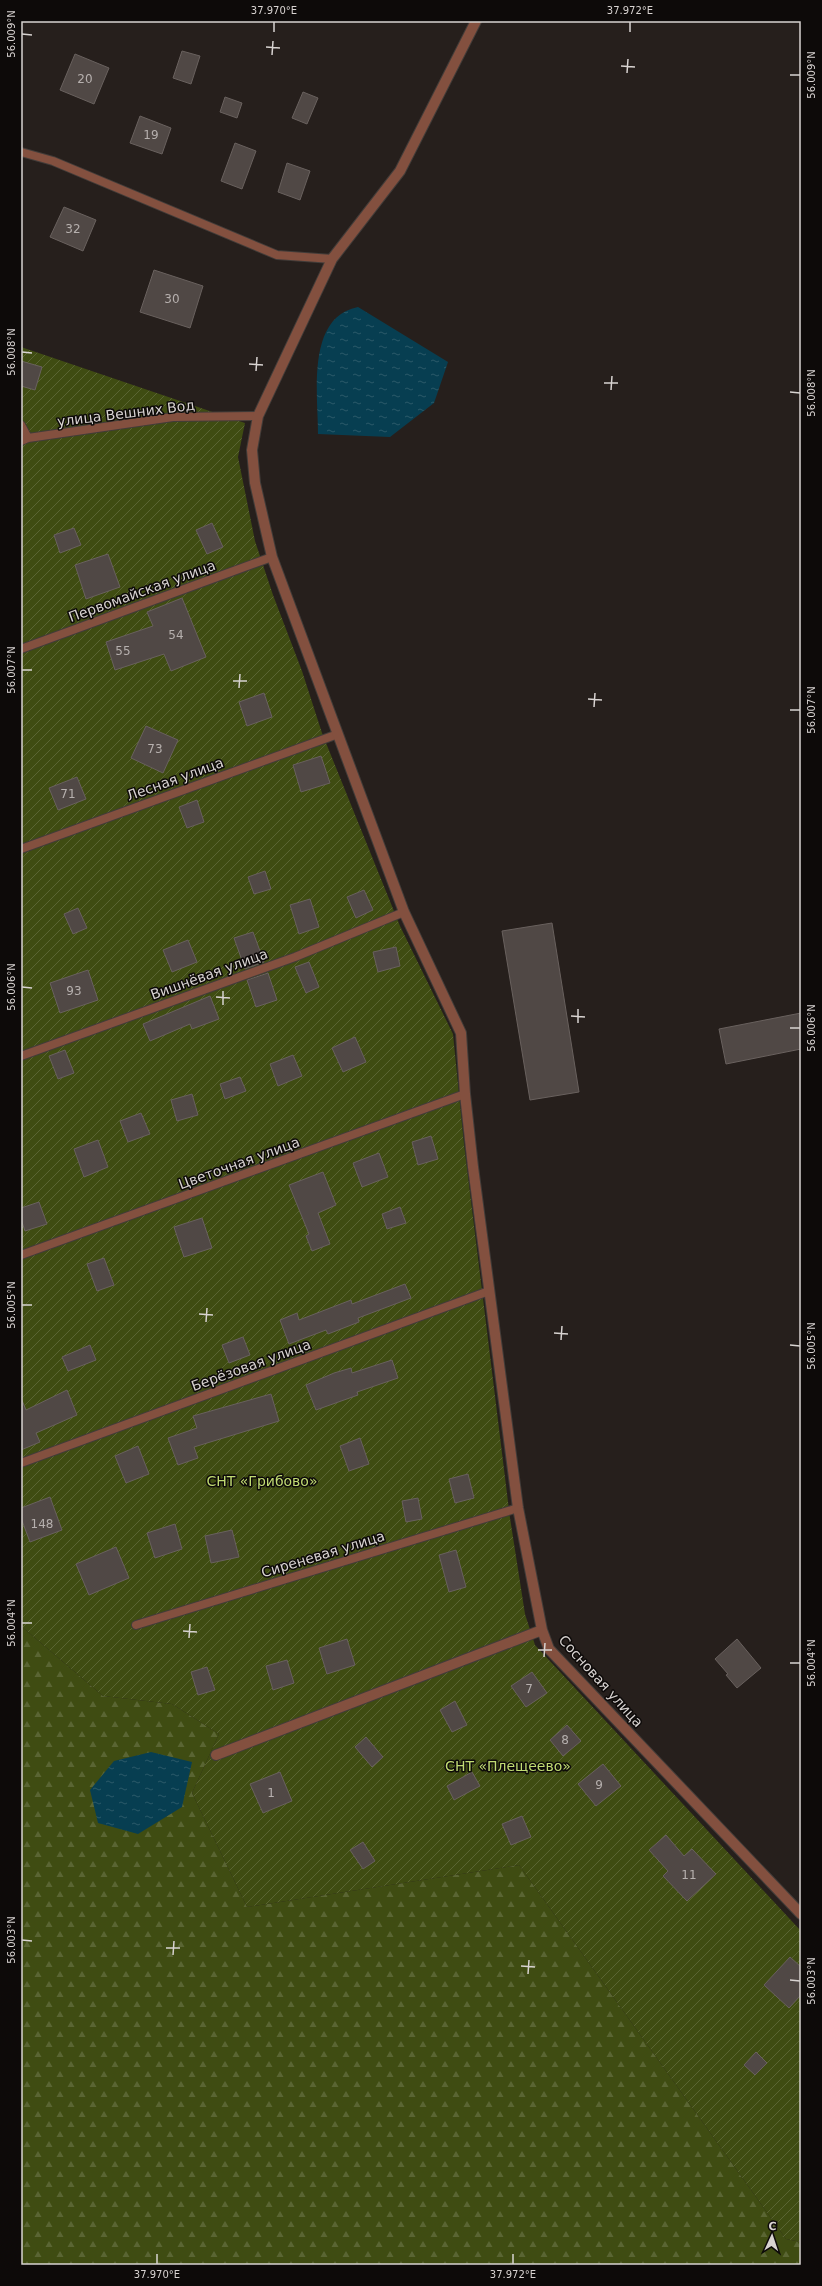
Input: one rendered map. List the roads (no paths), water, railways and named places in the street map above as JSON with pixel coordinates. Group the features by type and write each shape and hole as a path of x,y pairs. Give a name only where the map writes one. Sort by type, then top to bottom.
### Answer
{"street":[{"path":"476,21 400,171 332,259 258,416 252,450 255,483 272,557 404,912 462,1033 465,1094 489,1291 518,1508 542,1630"},
{"name":"Сосновая улица","path":"216,1755 542,1630 549,1649 801,1914"}],"lane":[{"path":"21,152 53,162 277,255 332,259"},
{"name":"улица Вешних Вод","path":"24,439 173,417 258,416"},
{"path":"21,424 24,439"},
{"name":"Первомайская улица","path":"21,649 272,557"},
{"name":"Лесная улица","path":"21,849 338,734"},
{"name":"Вишнёвая улица","path":"21,1056 295,957 404,912"},
{"name":"Цветочная улица","path":"21,1256 465,1094"},
{"name":"Берёзовая улица","path":"21,1463 489,1291"},
{"name":"Сиреневая улица","path":"136,1625 518,1508"}],"water":[{"path":"358,307 448,362 434,403 390,437 318,434 317,379 318,359 322,341 330,325 341,314"},
{"path":"151,1752 192,1762 182,1807 138,1834 98,1823 90,1790 114,1761"}],"park label":[{"name":"СНТ «Грибово»","path":"262,1481"},
{"name":"СНТ «Плещеево»","path":"508,1766"}]}
